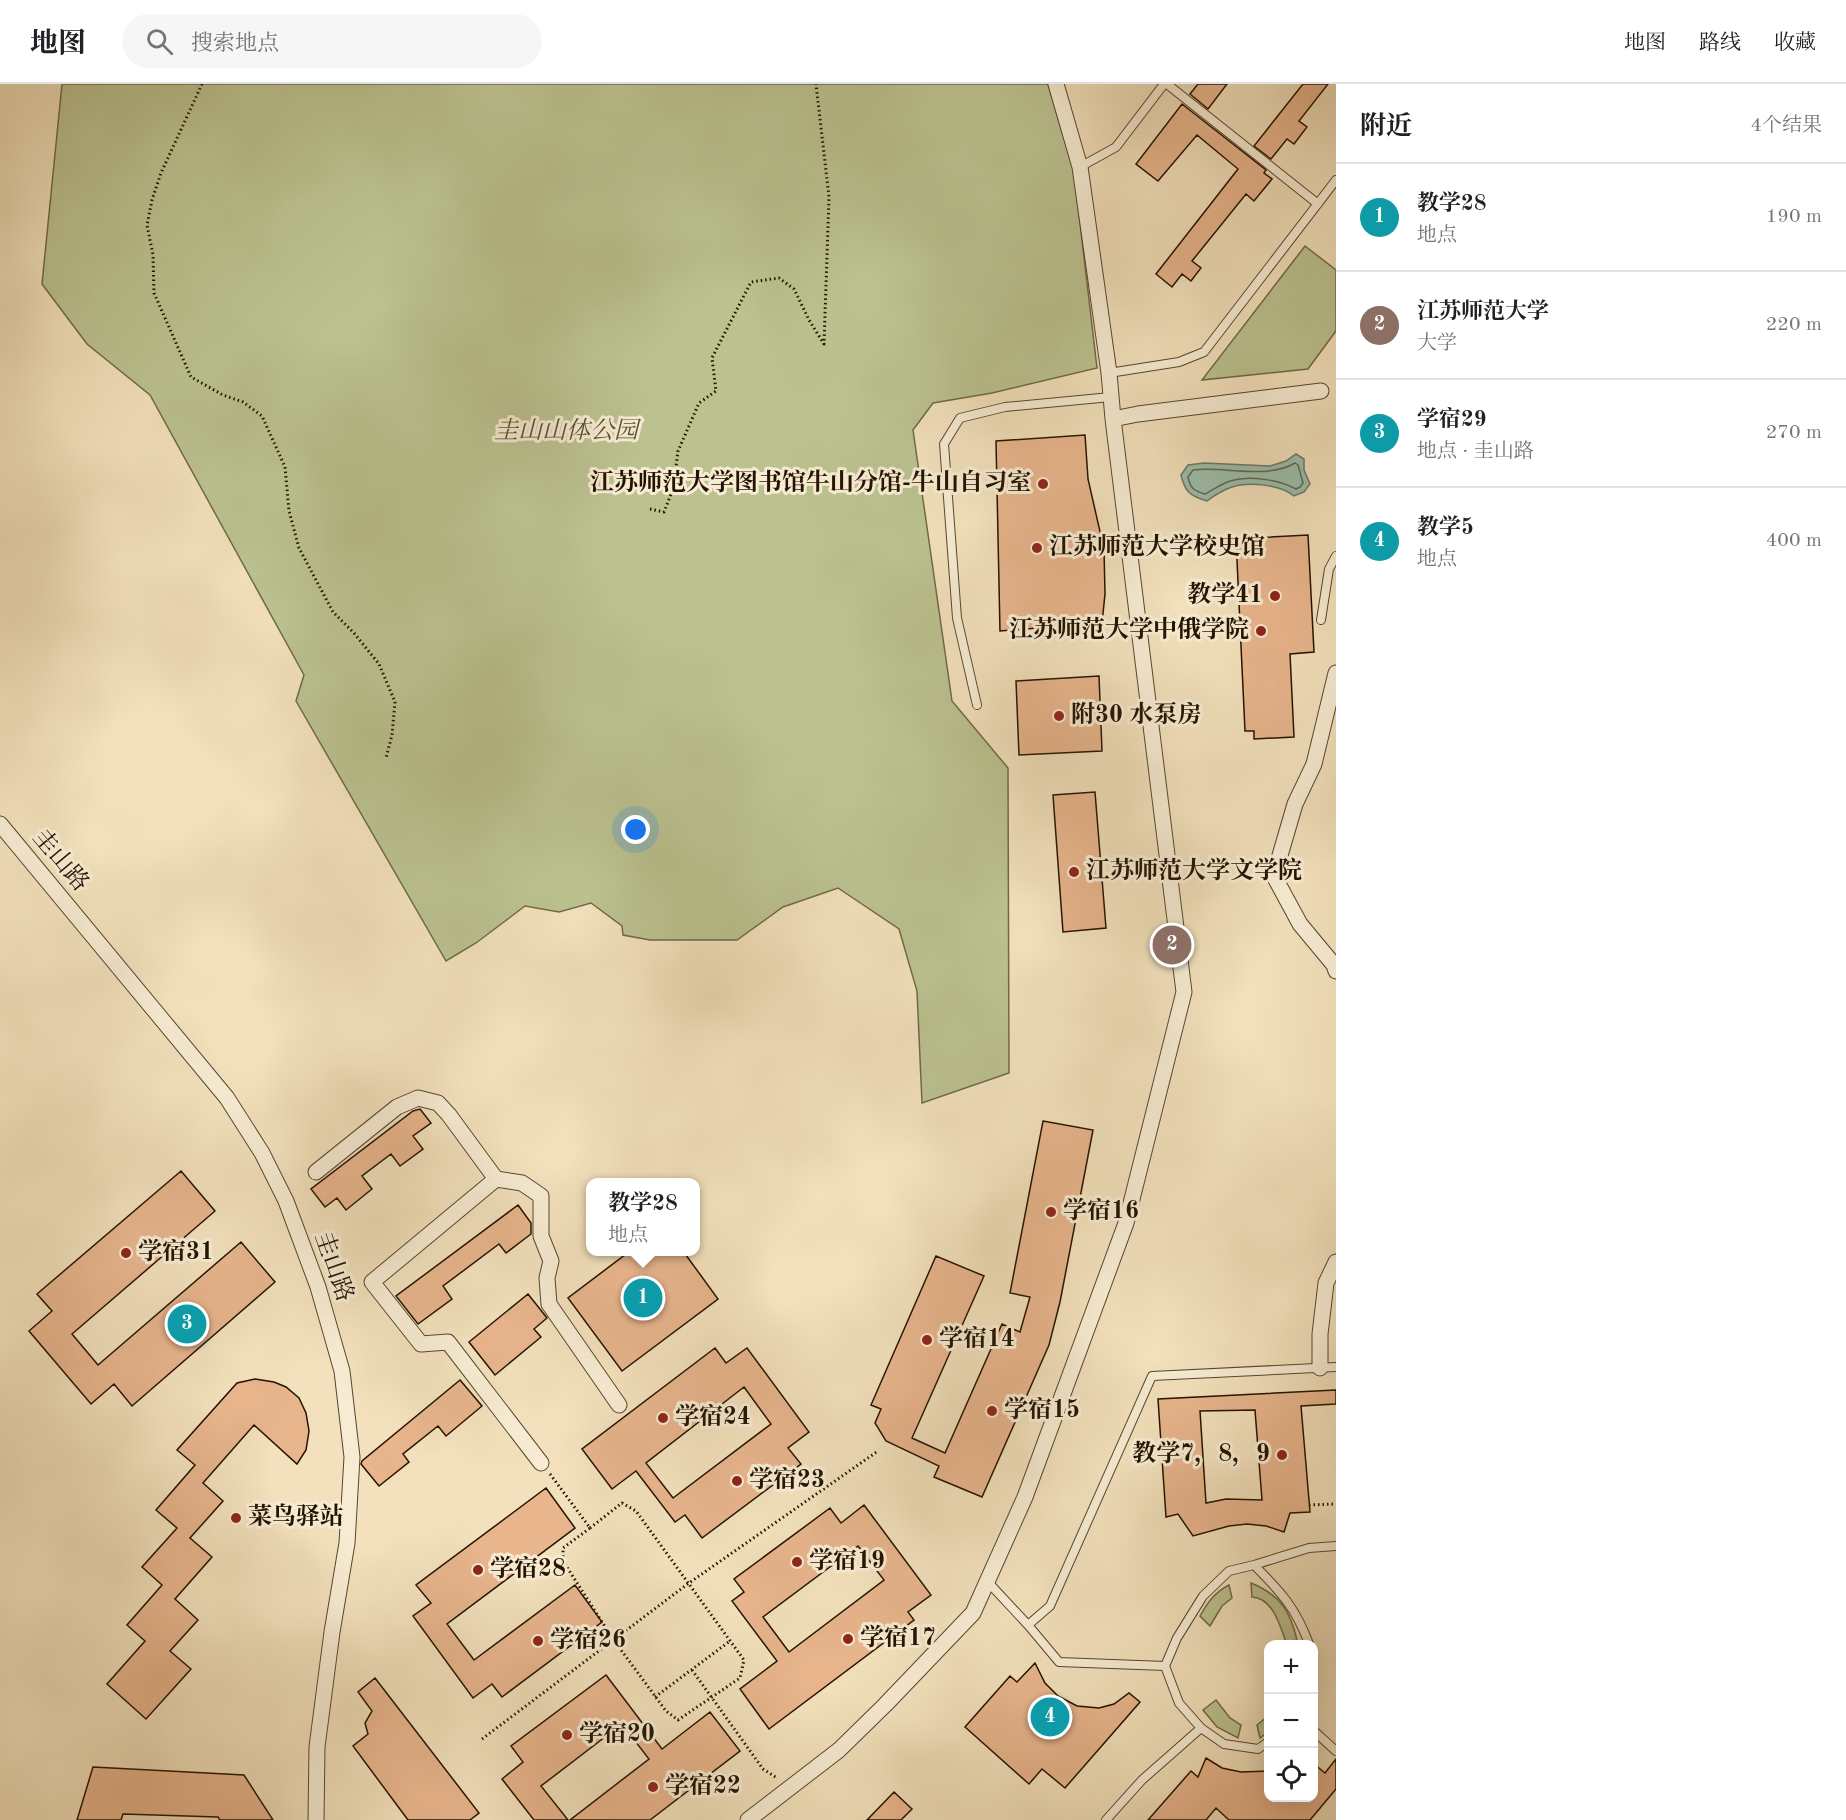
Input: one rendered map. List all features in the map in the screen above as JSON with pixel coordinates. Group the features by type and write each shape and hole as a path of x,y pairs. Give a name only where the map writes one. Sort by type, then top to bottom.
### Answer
{"street":[{"path":"748,1820 839,1750 973,1613 1025,1497 1126,1223 1184,992 1109,373 1080,167 1056,84"},
{"path":"1113,419 1322,391"},
{"path":"1336,673 1314,764 1295,804 1274,876 1300,924 1334,965 1336,971"},
{"name":"圭山路","path":"0,824 227,1098 261,1153 286,1201 318,1287 342,1371 352,1457 347,1544 332,1632 317,1747 316,1820"},
{"path":"316,1172 397,1107 418,1098 438,1103 496,1179 522,1183 541,1196 541,1236 551,1261 547,1278 549,1304 619,1405"},
{"path":"496,1179 372,1282 421,1344 448,1342 541,1463"},
{"path":"1320,1368 1320,1334 1326,1283 1336,1262"}],"lane":[{"path":"1080,167 1116,147 1166,84 1318,204"},
{"path":"1109,373 1179,362 1204,352 1336,180"},
{"path":"977,705 957,618 944,444 960,418 1005,407 1111,397"},
{"path":"1321,620 1329,569 1336,556"},
{"path":"1028,1625 1050,1606 1152,1376 1336,1367"},
{"path":"1264,1745 1258,1749 1224,1744 1201,1728 1179,1703 1165,1666 1177,1638 1203,1596 1229,1571 1309,1548 1336,1546"},
{"path":"1254,1565 1277,1588 1300,1619 1308,1640"},
{"path":"987,1581 1059,1662 1165,1666"},
{"path":"1106,1820 1142,1780 1201,1728"},
{"path":"1318,1735 1336,1751"}],"path":[{"path":"202,84 161,173 152,200 147,225 153,255 154,293 191,377 223,395 243,402 262,416 285,467 289,511 299,548 333,612 354,633 379,664 394,702 392,735 386,758"},
{"path":"650,509 664,512 673,489 678,451 699,404 716,391 712,358 751,282 779,278 794,289 808,320 824,344 829,197 816,84"},
{"path":"482,1739 689,1583 878,1451"},
{"path":"541,1463 590,1528"},
{"path":"622,1503 636,1511 689,1583 744,1660 740,1678 678,1720 666,1712 613,1639 563,1561 563,1548 622,1503"},
{"path":"1309,1505 1336,1504"},
{"path":"655,1697 730,1641"},
{"path":"692,1670 763,1769 791,1788"}],"green space":[{"name":"圭山山体公园","path":"62,84 1048,84 1074,172 1097,368 992,393 933,403 913,430 952,701 1008,768 1009,1073 922,1103 917,991 899,929 838,888 783,907 737,940 650,940 623,935 622,926 591,903 559,912 525,906 476,943 446,961 296,701 304,675 150,395 87,344 42,284"},
{"path":"1305,246 1336,270 1336,331 1308,369 1202,380"},
{"path":"1251,1583 1276,1598 1291,1620 1297,1640 1285,1640 1270,1607 1265,1602 1252,1597"},
{"path":"1229,1585 1232,1598 1222,1606 1210,1626 1200,1616 1212,1598"},
{"path":"1216,1700 1230,1718 1241,1725 1238,1738 1217,1727 1203,1710"},
{"path":"1264,1719 1264,1735 1260,1738 1257,1725"}],"water":[{"path":"1296,454 1304,459 1304,470 1310,484 1304,492 1294,496 1281,489 1247,484 1229,488 1207,501 1189,492 1184,486 1181,475 1188,465 1204,463 1270,466 1286,461"}],"building":[{"path":"1198,84 1227,84 1208,109 1190,94"},
{"path":"1303,84 1328,84 1299,121 1307,127 1294,144 1287,139 1271,159 1254,146"},
{"path":"1182,104 1266,170 1264,173 1272,179 1254,201 1246,194 1192,261 1201,268 1191,281 1182,274 1172,287 1156,274 1238,169 1197,135 1158,181 1136,164"},
{"path":"1085,435 1088,479 1104,549 1105,594 1102,623 1000,631 996,441"},
{"name":"教学41","path":"1308,535 1314,652 1290,654 1294,737 1254,739 1254,731 1245,731 1236,539"},
{"name":"附30 水泵房","path":"1099,676 1102,751 1019,755 1016,681"},
{"path":"1095,792 1106,928 1063,932 1053,795"},
{"path":"420,1109 431,1123 413,1136 423,1149 400,1166 391,1154 362,1176 372,1189 346,1210 337,1198 325,1207 311,1189 413,1111"},
{"path":"1043,1121 1093,1130 1060,1302 1049,1345 982,1497 934,1477 939,1466 886,1441 875,1423 881,1409 871,1405 936,1256 984,1276 912,1438 945,1453 1002,1324 1020,1332 1030,1297 1010,1293"},
{"path":"181,1171 215,1211 72,1334 98,1365 241,1242 275,1282 132,1406 114,1384 91,1404 29,1331 52,1311 37,1294"},
{"path":"518,1205 531,1223 531,1234 506,1253 499,1244 443,1286 452,1299 418,1324 396,1296"},
{"path":"623,1256 687,1256 718,1299 622,1371 568,1298"},
{"path":"528,1294 547,1318 534,1329 541,1337 495,1375 469,1342"},
{"path":"715,1348 726,1363 747,1348 809,1432 788,1448 801,1464 702,1538 685,1515 675,1522 636,1471 612,1489 582,1449","holes":["744,1387 771,1424 673,1498 646,1463"]},
{"path":"255,1379 274,1382 286,1387 299,1398 306,1413 309,1431 306,1450 297,1464 254,1425 203,1483 223,1501 190,1538 212,1557 175,1599 198,1620 170,1651 191,1669 146,1719 107,1684 145,1641 127,1625 162,1585 142,1567 177,1528 156,1510 195,1465 177,1450 237,1383"},
{"path":"460,1380 482,1406 446,1436 438,1426 403,1454 409,1462 379,1486 361,1464 362,1461"},
{"name":"教学7，8，9","path":"1336,1390 1336,1404 1301,1406 1310,1512 1290,1513 1284,1532 1266,1526 1247,1524 1229,1526 1193,1536 1178,1514 1166,1517 1158,1399","holes":["1255,1410 1262,1500 1226,1499 1206,1503 1200,1411"]},
{"path":"546,1488 575,1528 447,1624 474,1660 575,1585 602,1622 502,1697 492,1684 473,1698 413,1616 431,1603 416,1585"},
{"path":"864,1505 931,1595 908,1612 914,1620 769,1729 740,1689 777,1661 732,1601 744,1592 734,1579 830,1508 841,1523","holes":["858,1546 884,1580 789,1652 763,1617"]},
{"path":"1035,1663 1045,1683 1058,1696 1077,1706 1099,1708 1114,1704 1129,1693 1140,1702 1065,1788 1042,1769 1029,1784 965,1727 1010,1676 1017,1682"},
{"path":"606,1675 662,1749 710,1712 740,1751 650,1820 570,1820 649,1759 622,1724 541,1786 568,1820 534,1820 502,1779 523,1762 511,1746"},
{"path":"375,1678 479,1813 470,1820 408,1820 353,1746 368,1734 365,1723 372,1711 358,1692"},
{"path":"1206,1758 1222,1768 1241,1772 1264,1771 1264,1802 1318,1802 1318,1767 1325,1773 1336,1759 1336,1789 1310,1820 1229,1820 1216,1808 1206,1820 1148,1820 1191,1771 1198,1777"},
{"path":"93,1767 244,1775 273,1820 220,1820 218,1817 123,1814 121,1820 77,1820"},
{"path":"894,1792 912,1809 901,1820 867,1820"}],"place":[{"name":"江苏师范大学图书馆牛山分馆-牛山自习室","path":"1043,484"},
{"name":"江苏师范大学校史馆","path":"1037,548"},
{"name":"教学41","path":"1275,596"},
{"name":"江苏师范大学中俄学院","path":"1261,631"},
{"name":"附30 水泵房","path":"1059,716"},
{"name":"江苏师范大学文学院","path":"1074,872"},
{"name":"江苏师范大学","path":"1172,945"},
{"name":"学宿16","path":"1051,1212"},
{"name":"学宿31","path":"126,1253"},
{"name":"教学28","path":"643,1298"},
{"name":"学宿29","path":"187,1324"},
{"name":"学宿14","path":"927,1340"},
{"name":"学宿15","path":"992,1411"},
{"name":"学宿24","path":"663,1418"},
{"name":"教学7，8，9","path":"1282,1455"},
{"name":"学宿23","path":"737,1481"},
{"name":"菜鸟驿站","path":"236,1518"},
{"name":"学宿19","path":"797,1562"},
{"name":"学宿28","path":"478,1570"},
{"name":"学宿17","path":"848,1639"},
{"name":"学宿26","path":"538,1641"},
{"name":"教学5","path":"1050,1717"},
{"name":"学宿20","path":"567,1735"},
{"name":"学宿22","path":"653,1787"}]}
